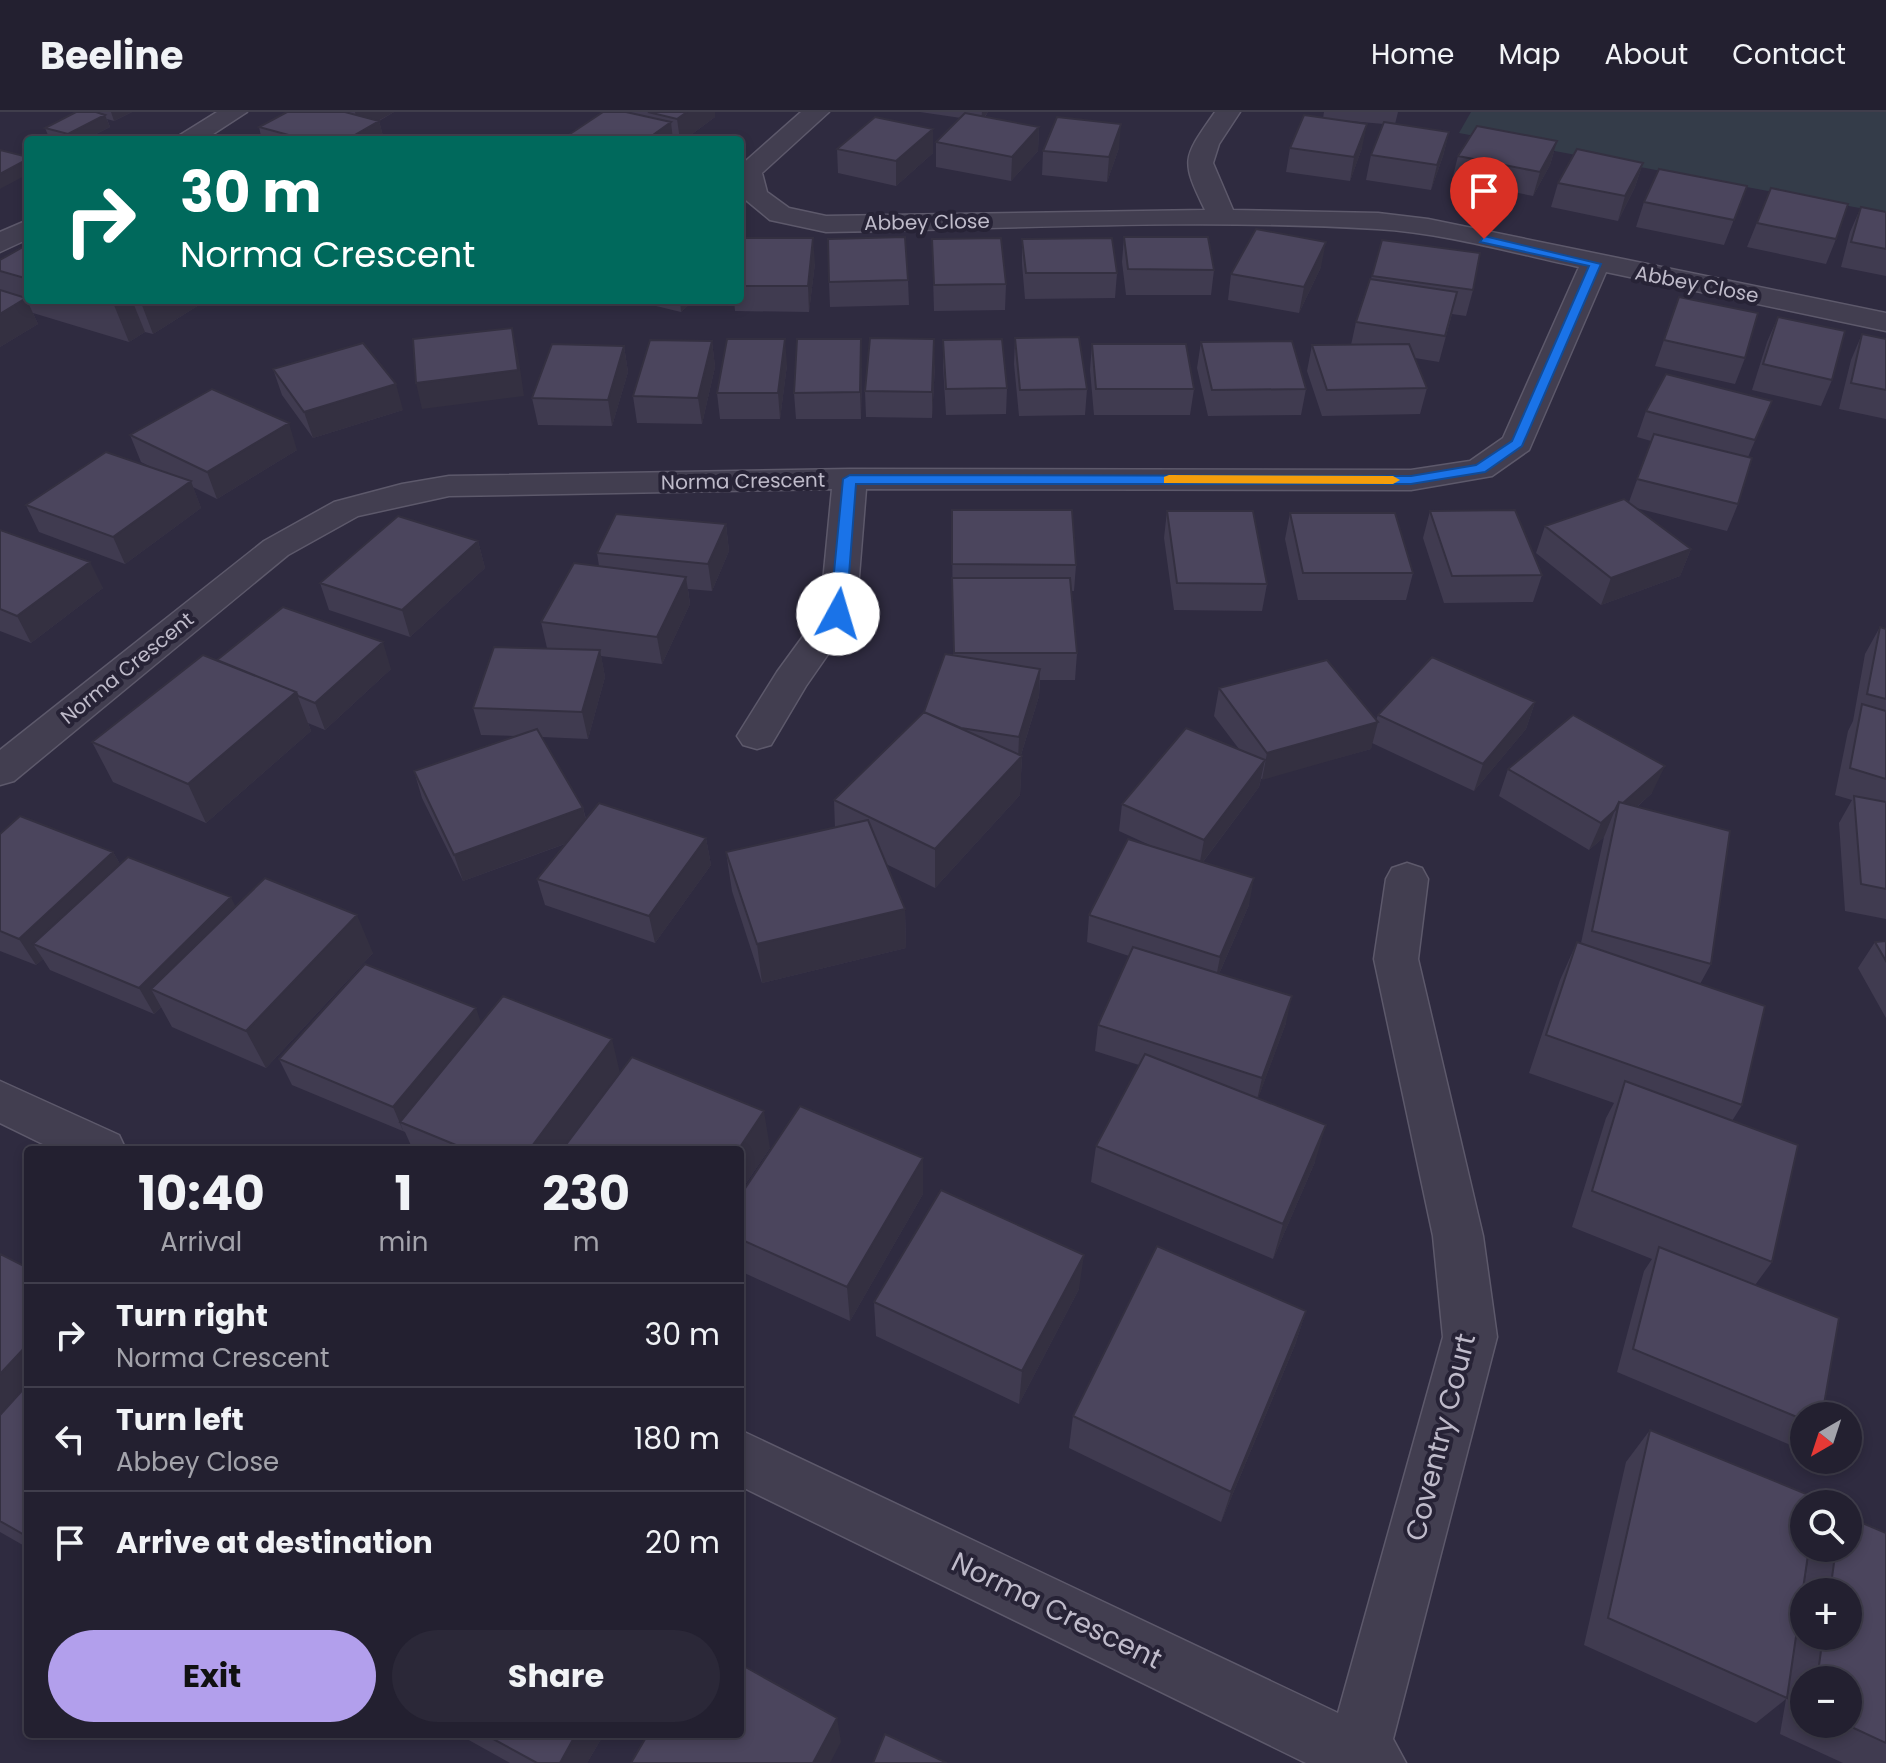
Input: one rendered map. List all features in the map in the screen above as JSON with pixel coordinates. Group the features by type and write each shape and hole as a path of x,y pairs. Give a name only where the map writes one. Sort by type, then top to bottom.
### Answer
{"street":[{"path":"192,136 235,112"},
{"name":"Abbey Close","path":"817,112 779,142 749,172 754,196 780,214 826,224 1223,218 1378,221 1428,227 1886,322"},
{"path":"1223,218 1198,167 1199,151 1228,112"},
{"path":"0,244 24,230"},
{"name":"Norma Crescent","path":"0,771 276,548 346,509 402,494 449,486 850,479 1411,480 1480,469 1517,443 1595,264"},
{"path":"757,736 790,681 838,614 850,479"},
{"name":"Coventry Court","path":"1366,1759 1470,1337 1458,1236 1396,959 1407,879"},
{"path":"0,1101 94,1146"},
{"name":"Norma Crescent","path":"744,1459 1366,1759"}],"shaded area":[{"path":"1471,112 1886,112 1886,213 1459,133"}],"building":[{"path":"76,112 105,115 68,134 45,128"},
{"path":"287,112 345,112 379,121 353,136 292,136 259,127"},
{"path":"603,112 626,112 671,122 652,136 570,134"},
{"path":"648,112 687,112 677,119"},
{"path":"965,113 1039,127 1012,157 936,142"},
{"path":"1304,115 1367,124 1354,157 1290,148"},
{"path":"875,117 933,129 896,161 837,149"},
{"path":"1057,117 1121,124 1109,157 1043,151"},
{"path":"1384,122 1449,132 1437,165 1371,155"},
{"path":"1477,126 1557,141 1540,172 1458,156"},
{"path":"1577,149 1643,163 1625,196 1558,183"},
{"path":"0,150 24,156 24,161 0,174"},
{"path":"1659,169 1747,186 1734,220 1644,202"},
{"path":"1771,188 1848,204 1836,239 1757,223"},
{"path":"1861,207 1886,212 1886,249 1851,242"},
{"path":"1256,229 1326,242 1304,287 1231,274"},
{"path":"905,237 908,280 829,282 828,239"},
{"path":"1124,237 1208,237 1214,270 1128,269"},
{"path":"744,238 813,238 808,286 744,286"},
{"path":"1001,238 1006,284 934,285 932,239"},
{"path":"1112,238 1117,273 1026,273 1022,239"},
{"path":"1382,240 1480,253 1473,290 1372,276"},
{"path":"24,247 24,278 0,271 0,260"},
{"path":"1370,279 1457,292 1445,336 1356,322"},
{"path":"0,290 24,297 24,299 0,314"},
{"path":"1679,297 1758,313 1745,358 1664,340"},
{"path":"1778,317 1845,331 1832,380 1763,364"},
{"path":"512,328 518,370 416,383 413,339"},
{"path":"1862,334 1886,339 1886,390 1851,383"},
{"path":"1079,337 1087,389 1020,390 1015,338"},
{"path":"870,338 934,339 932,392 865,391"},
{"path":"727,339 785,339 778,393 717,393"},
{"path":"797,339 861,339 860,392 794,393"},
{"path":"1002,339 1007,388 946,389 943,340"},
{"path":"650,340 712,341 698,398 633,396"},
{"path":"1292,341 1306,389 1212,390 1201,342"},
{"path":"363,343 396,384 304,412 273,369"},
{"path":"552,344 624,346 608,400 532,398"},
{"path":"1092,344 1186,344 1194,389 1096,389"},
{"path":"1409,344 1427,388 1327,390 1312,345"},
{"path":"1666,374 1772,401 1755,440 1646,411"},
{"path":"212,389 289,423 207,472 130,435"},
{"path":"1654,434 1752,458 1738,504 1637,479"},
{"path":"106,452 191,481 113,537 26,505"},
{"path":"1624,499 1691,549 1611,578 1545,526"},
{"path":"952,510 1072,510 1076,565 952,564"},
{"path":"1515,510 1542,575 1452,576 1430,511"},
{"path":"1167,511 1253,511 1267,584 1177,583"},
{"path":"1290,513 1395,513 1413,573 1303,573"},
{"path":"616,514 726,524 708,564 597,553"},
{"path":"398,516 478,541 402,610 320,583"},
{"path":"0,530 90,562 17,616 0,609"},
{"path":"574,563 686,577 657,637 541,622"},
{"path":"952,578 1070,578 1077,653 954,653"},
{"path":"283,607 383,642 315,703 298,696 296,692 217,660"},
{"path":"1880,627 1886,629 1886,699 1867,694"},
{"path":"494,647 600,650 582,712 473,708"},
{"path":"945,654 1040,669 1019,737 961,728 924,712"},
{"path":"203,655 296,692 188,784 92,742"},
{"path":"1432,657 1535,702 1483,764 1378,715"},
{"path":"1327,660 1378,722 1267,753 1219,688"},
{"path":"1862,704 1886,711 1886,779 1850,768"},
{"path":"924,712 1022,756 935,849 834,800"},
{"path":"1573,715 1665,766 1623,803 1619,802 1601,823 1508,769"},
{"path":"1186,728 1265,760 1204,840 1122,804"},
{"path":"537,729 583,808 454,855 414,771"},
{"path":"1854,796 1886,802 1886,889 1861,884"},
{"path":"1619,802 1730,831 1711,964 1592,931"},
{"path":"599,803 706,838 649,916 537,879"},
{"path":"20,816 113,852 19,939 0,931 0,834"},
{"path":"868,820 905,909 757,944 726,852"},
{"path":"1128,839 1254,878 1220,957 1089,915"},
{"path":"128,857 231,897 139,988 33,944"},
{"path":"265,878 357,915 246,1031 151,989"},
{"path":"1886,941 1886,961 1875,942"},
{"path":"1577,942 1765,1006 1742,1105 1546,1035"},
{"path":"1133,947 1292,996 1262,1078 1098,1025"},
{"path":"365,964 476,1008 393,1107 279,1059"},
{"path":"503,996 612,1039 532,1146 458,1146 400,1122"},
{"path":"1145,1054 1326,1125 1283,1224 1096,1146"},
{"path":"632,1057 764,1111 741,1146 565,1146"},
{"path":"1625,1081 1798,1145 1772,1262 1592,1191"},
{"path":"800,1106 923,1158 847,1287 744,1241 744,1190"},
{"path":"941,1190 1084,1255 1022,1371 874,1302"},
{"path":"1157,1246 1306,1311 1231,1492 1073,1416"},
{"path":"1659,1247 1839,1318 1824,1402 1790,1402 1790,1414 1633,1349"},
{"path":"0,1254 24,1266 24,1348 0,1374"},
{"path":"24,1388 24,1535 0,1521 0,1415"},
{"path":"1650,1430 1796,1490 1790,1490 1790,1562 1807,1562 1805,1578 1790,1578 1790,1650 1794,1650 1787,1698 1608,1618"},
{"path":"1862,1523 1886,1533 1886,1743 1862,1732 1862,1666 1819,1666 1821,1650 1862,1650 1862,1578 1832,1578 1834,1562 1862,1562"},
{"path":"744,1666 837,1718 813,1763 631,1763 646,1738 744,1738"},
{"path":"885,1734 947,1763 873,1763"},
{"path":"491,1738 574,1738 560,1763 537,1763"}],"slow traffic":[{"path":"1169,480 1393,480"}],"route":[{"path":"838,614 850,479 1411,480 1480,469 1517,443 1567,335 1595,264 1484,239"}]}
